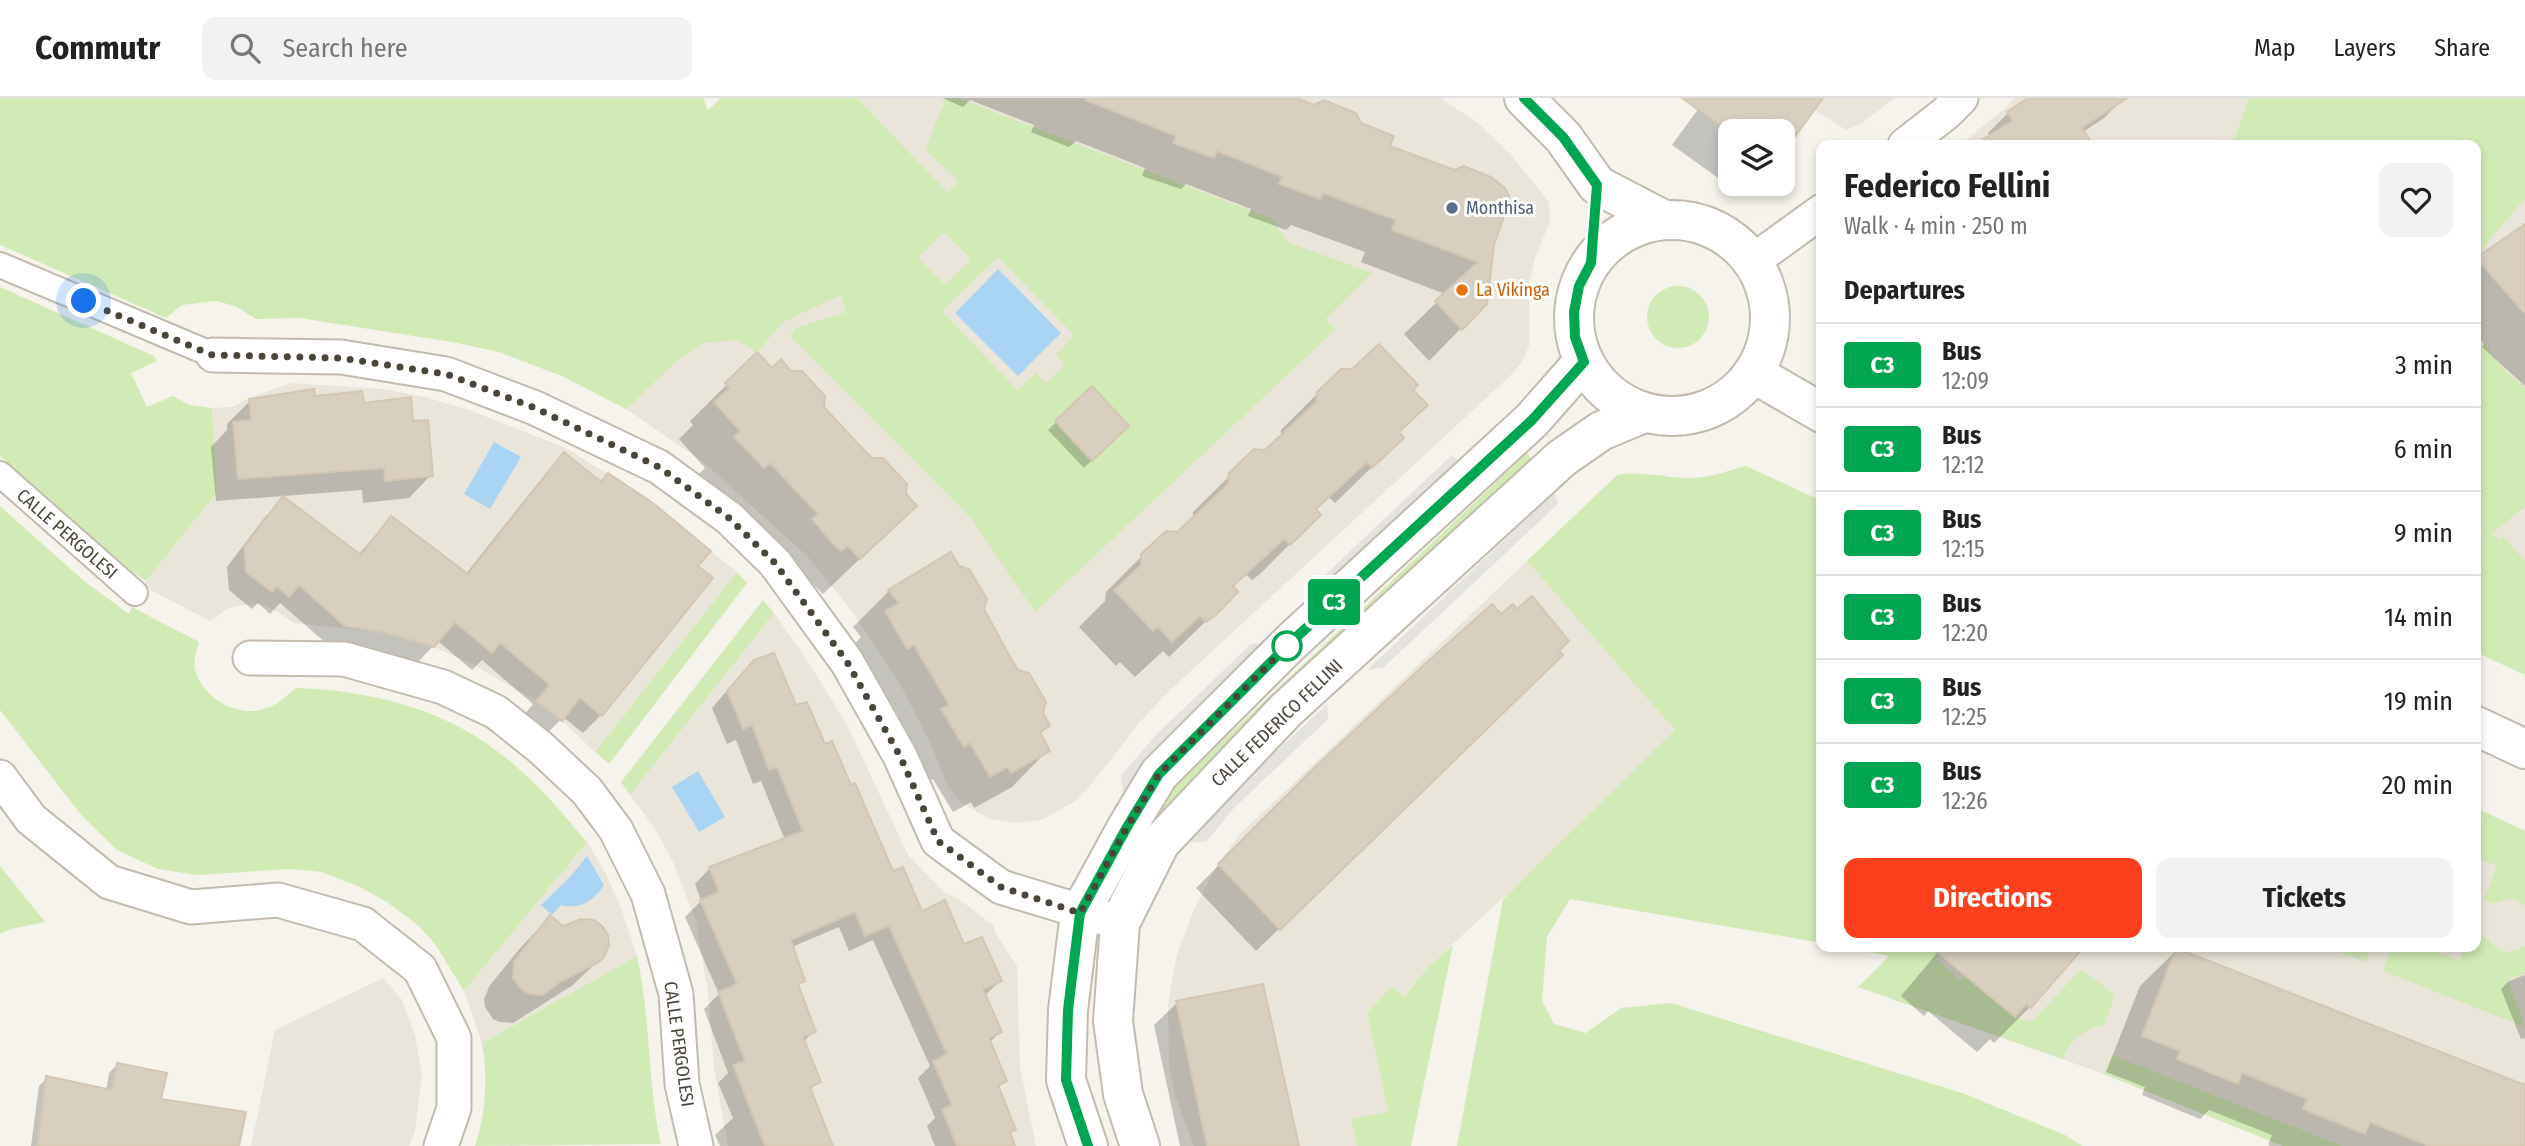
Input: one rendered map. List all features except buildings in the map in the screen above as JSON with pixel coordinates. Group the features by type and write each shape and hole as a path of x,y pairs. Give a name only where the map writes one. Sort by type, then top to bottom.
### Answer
{"street":[{"path":"1524,98 1563,137 1597,185 1664,220"},
{"path":"1911,140 1961,98"},
{"path":"1591,263 1597,185"},
{"path":"1753,261 1816,215"},
{"path":"1664,220 1688,220 1711,227 1732,240 1753,261 1766,287 1770,313 1768,340 1744,386 1724,403 1698,414 1671,417 1644,413 1619,401 1598,384 1584,362 1575,337 1574,312 1579,286 1591,263 1610,241 1635,227 1664,220"},
{"path":"0,265 212,355 341,358 446,374 535,408 659,467 729,518 775,563 847,662 900,756 938,841 1001,887 1080,913 1121,923"},
{"path":"1088,1146 1066,1080 1068,1010 1080,913 1159,774 1290,643 1532,420 1584,362"},
{"path":"1753,373 1816,410"},
{"name":"CALLE FEDERICO FELLINI","path":"1140,1146 1124,1094 1113,1021 1121,923 1160,843 1286,710 1562,458 1601,430 1644,413"},
{"name":"CALLE PERGOLESI","path":"0,474 135,593"},
{"name":"CALLE PERGOLESI","path":"250,658 344,659 443,687 495,712 540,747 587,790 616,831 648,894 676,994 682,1084 696,1146"},
{"path":"2481,728 2525,749"},
{"path":"0,776 31,819 109,883 191,907 278,900 363,924 420,969 454,1038 454,1108 441,1146"}],"shaded area":[{"path":"721,98 1441,98 1479,124 1511,155 1549,202 1550,221 1535,258 1529,285 1529,346 1522,362 1509,377 1169,691 1074,802 1041,820 1017,823 990,819 961,803 947,785 933,749 900,684 851,610 807,556 702,461 626,409 562,376 499,352 458,343"},
{"path":"1682,98 1895,98 1861,124 1846,130 1814,110 1795,136 1795,119 1718,119 1718,122"},
{"path":"2014,98 2249,98 2234,140 1966,140"},
{"path":"2525,199 2525,675 2481,654 2481,250"},
{"path":"291,383 383,389 425,397 469,410 566,448 642,496 737,572 595,752 536,701 474,665 434,647 381,632 293,623 264,605 249,604 229,608 210,621 145,587 146,581 217,492 212,408 232,407"},
{"path":"1452,455 1461,463 1308,608 1308,591"},
{"path":"1555,492 1558,504 1383,668 1367,670"},
{"path":"1527,561 1676,730 1533,870 1429,966 1402,997 1392,986 1367,1013 1388,1113 1351,1119 1357,1146 1194,1146 1175,1096 1169,1064 1168,1003 1177,955 1194,909 1218,864 1240,834"},
{"path":"774,613 809,663 848,727 908,855 945,893 956,897 993,925 1017,966 1020,1067 1036,1146 728,1146 714,1068 708,992 696,921 673,862 654,827 630,795"},
{"path":"1270,643 1163,745 1123,793 1121,776 1155,736 1251,644"},
{"path":"1327,704 1328,719 1234,808 1207,841 1190,843 1222,802"},
{"path":"2481,810 2525,831 2525,1146 2283,1146 2104,1074 1858,987 1893,952 2481,952"},
{"path":"587,842 606,874 622,910 637,956 482,1043 464,991"},
{"path":"383,978 402,1000 415,1035 422,1075 415,1131 409,1146 251,1146 275,1030"}],"green space":[{"path":"0,98 703,98 708,110 721,98 857,98 947,192 959,181 925,150 946,98 958,98 1272,219 1287,242 1372,273 1325,320 1336,329 1035,612 972,519 790,336 796,328 846,312 841,295 783,322 757,352 737,340 704,343 678,360 626,409 562,376 499,352 458,343 300,318 256,319 235,306 216,301 182,305 166,318 0,245","holes":["944,232 971,259 945,285 918,258","998,257 1074,335 1056,354 1065,365 1046,383 1036,373 1017,390 942,311","1092,387 1129,426 1092,461 1055,421"]},
{"path":"2249,98 2525,98 2525,199 2481,250 2481,140 2234,140"},
{"path":"1672,286 1684,286 1700,295 1707,305 1707,329 1700,339 1684,348 1672,348 1661,343 1652,334 1647,323 1647,311 1652,300 1661,291"},
{"path":"0,287 154,356 157,361 131,373 147,407 173,396 190,405 212,408 217,492 146,581 110,556 0,456"},
{"path":"2481,340 2507,373 2525,387 2525,506 2492,534 2499,540 2503,536 2525,561 2525,675 2481,654"},
{"path":"1527,453 1531,459 1185,787 1162,820 1156,816 1179,782"},
{"path":"1746,466 1816,498 1816,942 1570,899 1547,937 1542,1001 1554,1024 1586,1033 1621,1008 1671,1003 1962,1093 2065,1135 2082,1146 1457,1146 1503,899 1675,730 1527,561 1617,475 1696,478"},
{"path":"0,506 84,581 129,614 132,607 199,642 195,669 205,688 222,703 232,708 254,711 269,708 296,688 322,689 375,697 427,712 475,736 497,751 544,794 587,842 464,991 435,944 419,926 387,902 360,887 321,872 291,869 197,875 158,869 117,850 82,816 0,710"},
{"path":"737,572 747,583 609,764 595,752"},
{"path":"763,600 774,613 630,795 621,782"},
{"path":"2481,810 2525,831 2525,906 2514,900 2494,904 2484,900 2497,866 2481,860"},
{"path":"0,866 45,922 0,934"},
{"path":"2481,935 2503,951 2525,946 2525,973 2508,980 2525,1027 2383,971 2390,952 2437,952 2459,960 2463,952 2481,952"},
{"path":"1453,945 1411,1146 1357,1146 1351,1119 1388,1112 1367,1013 1392,986 1403,997 1429,966"},
{"path":"1868,952 1955,952 1947,961 1940,954 1936,959 1961,981 1966,976 2015,1017 2032,1022 2081,969 2115,995 2104,1025 2078,1036 2063,1059 1858,987 1890,956"},
{"path":"2339,952 2370,952 2366,962"},
{"path":"637,956 661,1144 475,1146 485,1095 482,1043"},
{"path":"2112,1055 2342,1146 2283,1146 2104,1074"}],"water":[{"path":"998,269 1061,333 1018,376 955,313"},
{"path":"494,442 521,457 490,509 464,494"},
{"path":"698,771 725,817 699,832 672,787"},
{"path":"587,856 604,885 596,896 586,903 561,905 552,915 541,905"}],"bus line":[{"name":"C3","path":"1088,1146 1066,1080 1068,1010 1080,913 1159,774 1290,643 1532,420 1584,362 1575,337 1574,312 1579,286 1591,263 1597,185 1563,137 1524,98"}],"place":[{"name":"Monthisa","path":"1452,208"},
{"name":"La Vikinga","path":"1462,290"}],"route":[{"path":"84,301 212,355 341,358 446,374 535,408 659,467 729,518 775,563 847,662 900,756 938,841 1001,887 1080,913 1159,774 1290,643 1287,646"}]}
